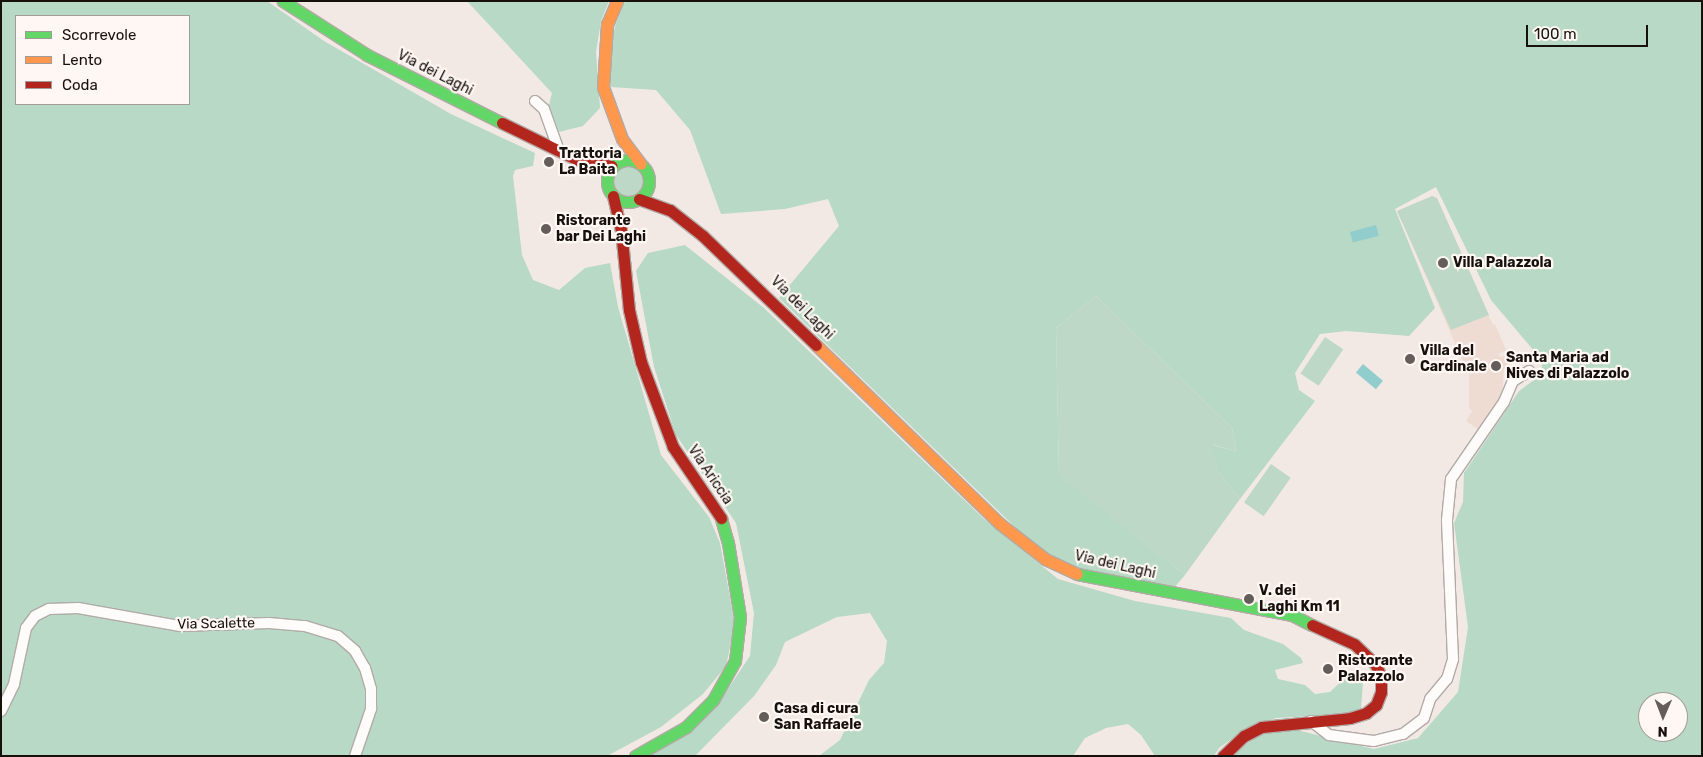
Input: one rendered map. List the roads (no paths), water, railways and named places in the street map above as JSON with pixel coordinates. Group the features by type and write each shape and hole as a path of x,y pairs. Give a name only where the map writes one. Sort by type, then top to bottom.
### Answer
{"main road":[{"name":"Via dei Laghi","path":"283,1 374,58 559,151 580,161 614,164"},
{"path":"617,1 607,24 603,52 603,87 622,139 648,176 648,186 636,200 624,202 610,192 607,176 614,164 622,139"},
{"path":"614,164 629,160 640,164"},
{"name":"Via dei Laghi","path":"580,161 610,192"},
{"name":"Via dei Laghi","path":"648,176 670,210 749,277 999,523 1045,559 1069,570 1115,583 1283,612 1318,625 1359,647 1374,662 1381,675 1382,692 1376,705 1354,718 1257,728 1242,737 1223,756"},
{"name":"Via Ariccia","path":"610,192 621,230 629,310 641,362 673,447 710,500 723,524 740,617 735,661 713,700 686,727 635,756"},
{"name":"Via dei Laghi","path":"636,200 670,210"},
{"name":"Via Ariccia","path":"621,230 636,200"}],"street":[{"path":"535,101 544,109 559,151"},
{"path":"1312,721 1329,734 1369,741 1399,736 1415,728 1424,718 1430,699 1446,679 1453,659 1447,507 1451,479 1504,402 1514,381 1528,371"},
{"name":"Via Scalette","path":"1,712 14,684 26,628 35,616 46,609 78,608 180,626 297,625 338,636 355,651 365,668 371,689 372,709 355,756"}],"water":[{"path":"1376,225 1379,236 1353,243 1350,232"},
{"path":"1363,364 1383,381 1376,389 1356,372"}],"place":[{"name":"Trattoria La Baita","path":"549,162"},
{"name":"Ristorante bar Dei Laghi","path":"546,229"},
{"name":"Villa Palazzola","path":"1443,263"},
{"name":"Villa del Cardinale","path":"1410,359"},
{"name":"Santa Maria ad Nives di Palazzolo","path":"1496,366"},
{"name":"V. dei Laghi Km 11","path":"1249,599"},
{"name":"Ristorante Palazzolo","path":"1328,669"},
{"name":"Casa di cura San Raffaele","path":"764,717"}]}
